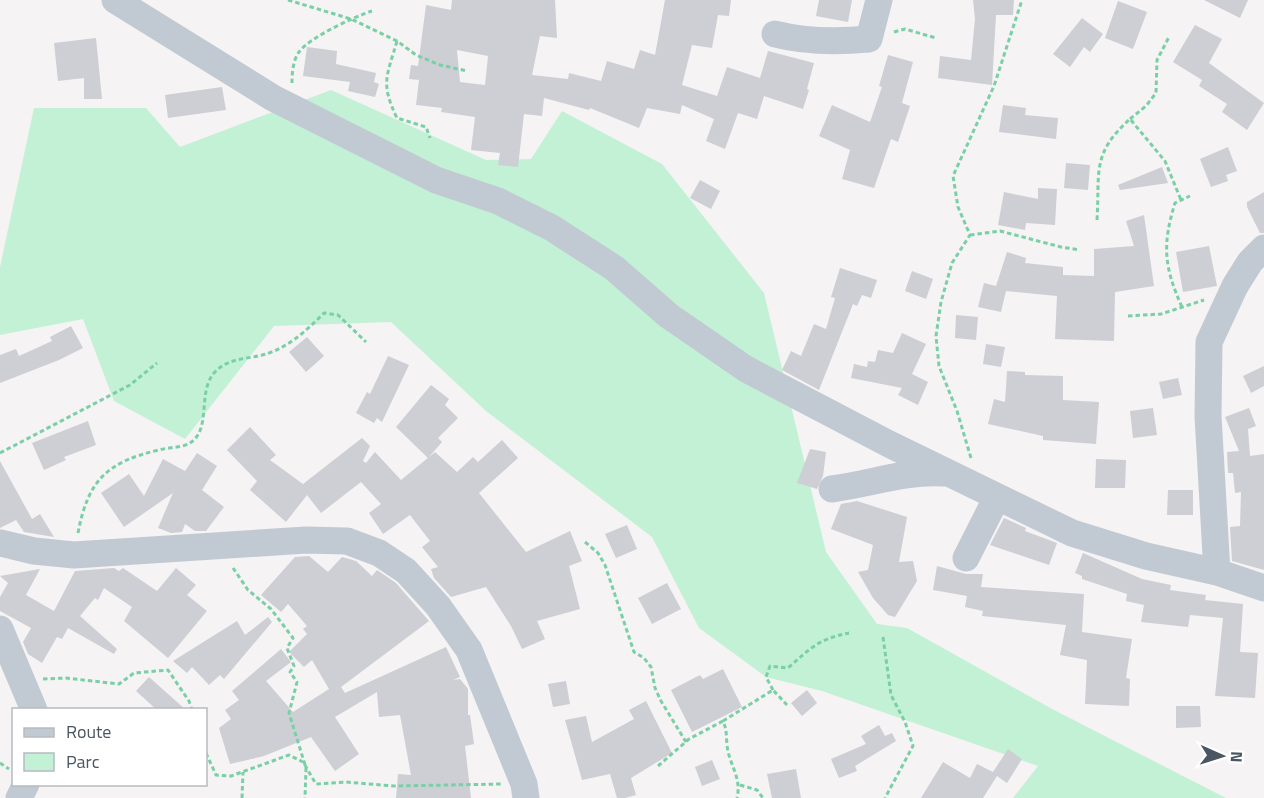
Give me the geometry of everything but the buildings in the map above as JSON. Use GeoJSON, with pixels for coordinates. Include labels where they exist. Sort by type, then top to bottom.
{"type":"FeatureCollection","features":[{"type":"Feature","properties":{"kind":"street"},"geometry":{"type":"LineString","coordinates":[[115,0],[240,79],[295,109],[436,180],[498,201],[552,228],[614,268],[669,316],[746,369],[889,444],[965,471],[997,497],[1072,534],[1146,556],[1218,572],[1264,588]]}},
{"type":"Feature","properties":{"kind":"street"},"geometry":{"type":"LineString","coordinates":[[775,34],[792,38],[840,42],[869,39],[879,0]]}},
{"type":"Feature","properties":{"kind":"street"},"geometry":{"type":"LineString","coordinates":[[1218,572],[1208,416],[1209,342],[1235,286],[1250,262],[1264,248]]}},
{"type":"Feature","properties":{"kind":"street"},"geometry":{"type":"LineString","coordinates":[[832,489],[921,472],[965,471]]}},
{"type":"Feature","properties":{"kind":"street"},"geometry":{"type":"LineString","coordinates":[[966,558],[997,497]]}},
{"type":"Feature","properties":{"kind":"street"},"geometry":{"type":"LineString","coordinates":[[0,543],[34,551],[74,555],[347,541],[379,553],[406,571],[438,606],[469,650],[525,791]]}},
{"type":"Feature","properties":{"kind":"street"},"geometry":{"type":"LineString","coordinates":[[0,629],[29,697]]}},
{"type":"Feature","properties":{"kind":"path"},"geometry":{"type":"LineString","coordinates":[[288,0],[351,19],[398,41],[416,55],[440,65],[467,70]]}},
{"type":"Feature","properties":{"kind":"path"},"geometry":{"type":"LineString","coordinates":[[970,236],[958,207],[953,176],[994,86],[1022,0]]}},
{"type":"Feature","properties":{"kind":"path"},"geometry":{"type":"LineString","coordinates":[[295,109],[292,70],[298,52],[312,40],[351,19],[372,11]]}},
{"type":"Feature","properties":{"kind":"path"},"geometry":{"type":"LineString","coordinates":[[869,39],[905,29],[936,38]]}},
{"type":"Feature","properties":{"kind":"path"},"geometry":{"type":"LineString","coordinates":[[1097,220],[1097,173],[1103,149],[1156,93],[1157,60],[1169,37]]}},
{"type":"Feature","properties":{"kind":"path"},"geometry":{"type":"LineString","coordinates":[[398,41],[384,83],[388,99],[397,118],[426,127],[429,138]]}},
{"type":"Feature","properties":{"kind":"path"},"geometry":{"type":"LineString","coordinates":[[1130,119],[1165,161],[1181,200]]}},
{"type":"Feature","properties":{"kind":"path"},"geometry":{"type":"LineString","coordinates":[[1182,308],[1171,283],[1164,256],[1175,203],[1190,196]]}},
{"type":"Feature","properties":{"kind":"path"},"geometry":{"type":"LineString","coordinates":[[965,471],[971,458],[957,411],[939,366],[936,336],[941,302],[952,263],[970,236],[1000,231],[1080,250]]}},
{"type":"Feature","properties":{"kind":"path"},"geometry":{"type":"LineString","coordinates":[[1128,316],[1161,314],[1213,298],[1235,286]]}},
{"type":"Feature","properties":{"kind":"path"},"geometry":{"type":"LineString","coordinates":[[74,555],[89,492],[106,471],[158,450],[188,444],[198,436],[205,407],[204,391],[214,373],[230,361],[267,354],[291,343],[324,314],[338,315],[366,342]]}},
{"type":"Feature","properties":{"kind":"path"},"geometry":{"type":"LineString","coordinates":[[0,453],[130,386],[157,363]]}},
{"type":"Feature","properties":{"kind":"path"},"geometry":{"type":"LineString","coordinates":[[585,542],[598,553],[605,565],[634,652],[644,658],[651,667],[661,700],[686,742]]}},
{"type":"Feature","properties":{"kind":"path"},"geometry":{"type":"LineString","coordinates":[[215,546],[248,590],[271,609],[293,638],[287,648],[294,666],[290,672],[297,682],[289,713],[306,768],[305,798]]}},
{"type":"Feature","properties":{"kind":"path"},"geometry":{"type":"LineString","coordinates":[[788,705],[773,690],[766,677],[770,666],[788,668],[806,649],[829,637],[849,633]]}},
{"type":"Feature","properties":{"kind":"path"},"geometry":{"type":"LineString","coordinates":[[883,637],[891,696],[905,722],[913,746],[885,798]]}},
{"type":"Feature","properties":{"kind":"path"},"geometry":{"type":"LineString","coordinates":[[29,697],[48,677],[119,684],[134,673],[168,670],[191,708]]}},
{"type":"Feature","properties":{"kind":"path"},"geometry":{"type":"LineString","coordinates":[[658,766],[686,742],[773,690]]}},
{"type":"Feature","properties":{"kind":"path"},"geometry":{"type":"LineString","coordinates":[[723,721],[728,733],[727,746],[740,785],[737,798]]}},
{"type":"Feature","properties":{"kind":"path"},"geometry":{"type":"LineString","coordinates":[[207,755],[216,775],[231,776],[289,755],[303,762],[316,784],[346,782],[525,791]]}},
{"type":"Feature","properties":{"kind":"path"},"geometry":{"type":"LineString","coordinates":[[242,798],[243,772]]}},
{"type":"Feature","properties":{"kind":"path"},"geometry":{"type":"LineString","coordinates":[[740,785],[757,790],[763,798]]}},
{"type":"Feature","properties":{"kind":"green space"},"geometry":{"type":"Polygon","coordinates":[[[331,90],[486,160],[531,159],[562,111],[662,164],[764,293],[826,552],[877,624],[907,628],[1054,710],[1226,798],[1013,798],[1038,766],[822,691],[766,677],[699,628],[652,537],[486,411],[391,322],[274,326],[185,439],[114,401],[83,319],[0,335],[0,267],[34,108],[146,108],[180,147],[331,90]]]}}]}
